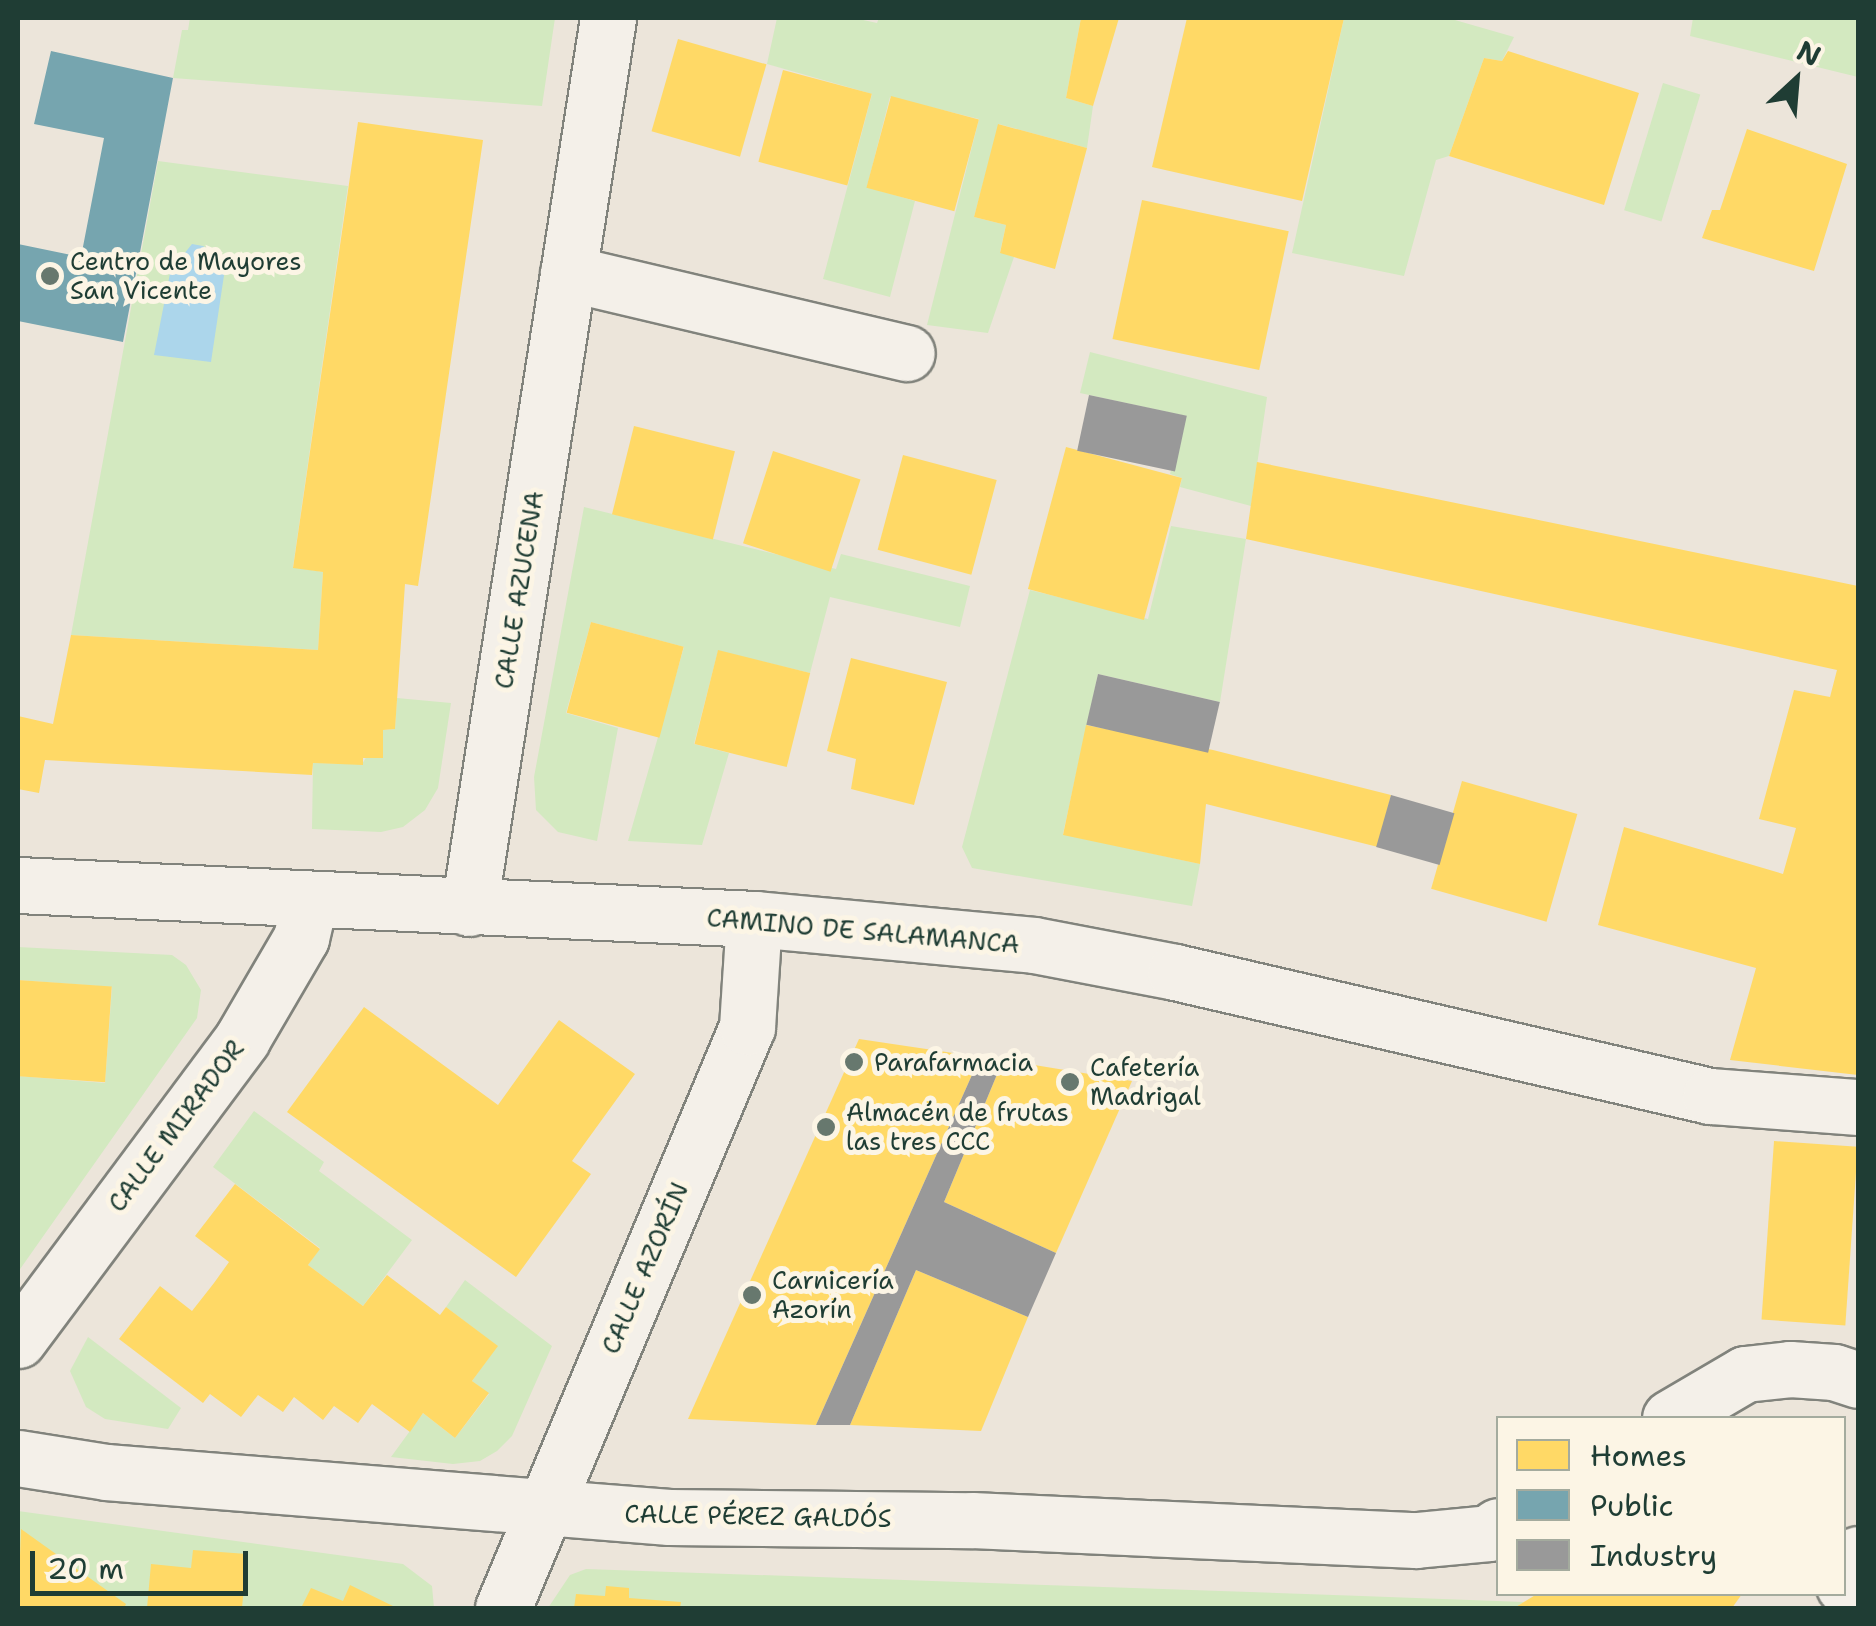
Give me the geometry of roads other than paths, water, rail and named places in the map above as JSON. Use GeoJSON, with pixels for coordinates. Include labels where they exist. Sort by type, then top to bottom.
{"type":"FeatureCollection","features":[{"type":"Feature","properties":{"kind":"street","name":"CALLE AZUCENA"},"geometry":{"type":"LineString","coordinates":[[469,908],[608,18]]}},
{"type":"Feature","properties":{"kind":"street"},"geometry":{"type":"LineString","coordinates":[[568,273],[907,353]]}},
{"type":"Feature","properties":{"kind":"street","name":"CAMINO DE SALAMANCA"},"geometry":{"type":"LineString","coordinates":[[18,885],[754,919],[1034,945],[1753,1102],[1858,1107]]}},
{"type":"Feature","properties":{"kind":"street","name":"CALLE MIRADOR"},"geometry":{"type":"LineString","coordinates":[[18,1340],[242,1038],[301,938],[310,900]]}},
{"type":"Feature","properties":{"kind":"street","name":"CALLE AZORÍN"},"geometry":{"type":"LineString","coordinates":[[503,1608],[747,1027],[754,919]]}},
{"type":"Feature","properties":{"kind":"street"},"geometry":{"type":"LineString","coordinates":[[1673,1416],[1745,1374],[1805,1370],[1834,1372],[1858,1380]]}},
{"type":"Feature","properties":{"kind":"street","name":"CALLE PÉREZ GALDÓS"},"geometry":{"type":"LineString","coordinates":[[18,1458],[106,1472],[669,1517],[972,1520],[1416,1540],[1489,1533],[1496,1528]]}},
{"type":"Feature","properties":{"kind":"street"},"geometry":{"type":"LineString","coordinates":[[1846,1581],[1858,1554]]}},
{"type":"Feature","properties":{"kind":"water"},"geometry":{"type":"Polygon","coordinates":[[[192,244],[203,246],[226,262],[211,362],[154,355],[174,253],[184,254],[192,244]]]}},
{"type":"Feature","properties":{"kind":"place","name":"Centro de Mayores San Vicente"},"geometry":{"type":"Point","coordinates":[50,276]}},
{"type":"Feature","properties":{"kind":"place","name":"Parafarmacia"},"geometry":{"type":"Point","coordinates":[854,1062]}},
{"type":"Feature","properties":{"kind":"place","name":"Cafetería Madrigal"},"geometry":{"type":"Point","coordinates":[1070,1082]}},
{"type":"Feature","properties":{"kind":"place","name":"Almacén de frutas las tres CCC"},"geometry":{"type":"Point","coordinates":[826,1127]}},
{"type":"Feature","properties":{"kind":"place","name":"Carnicería Azorín"},"geometry":{"type":"Point","coordinates":[752,1295]}}]}
